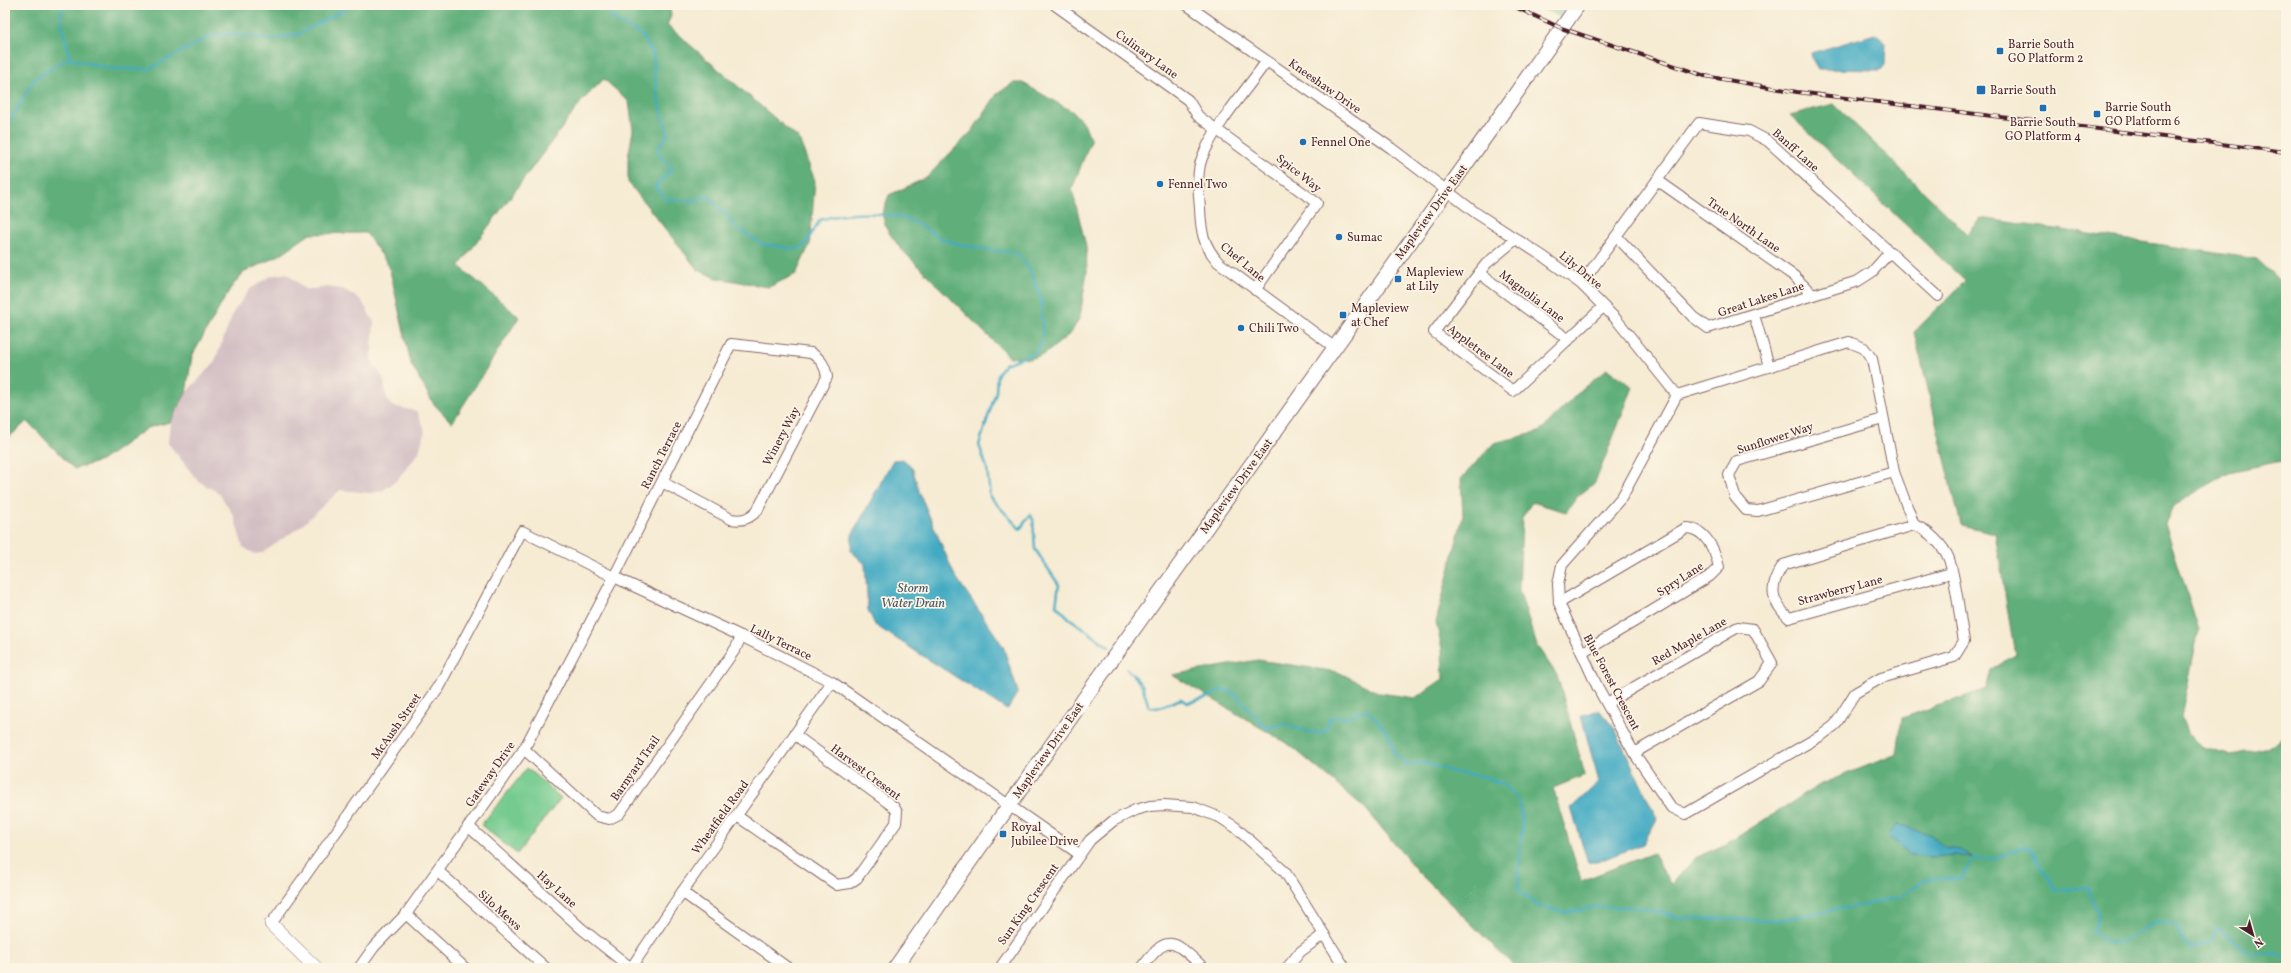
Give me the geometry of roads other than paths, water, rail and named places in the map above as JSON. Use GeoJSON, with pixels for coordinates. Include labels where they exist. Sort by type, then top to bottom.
{"type":"FeatureCollection","features":[{"type":"Feature","properties":{"kind":"main road","name":"Mapleview Drive East"},"geometry":{"type":"LineString","coordinates":[[895,968],[1578,5]]}},
{"type":"Feature","properties":{"kind":"street","name":"Culinary Lane"},"geometry":{"type":"LineString","coordinates":[[1055,5],[1188,100],[1198,116],[1218,129]]}},
{"type":"Feature","properties":{"kind":"street","name":"Kneeshaw Drive"},"geometry":{"type":"LineString","coordinates":[[1187,5],[1447,189]]}},
{"type":"Feature","properties":{"kind":"street","name":"Chef Lane"},"geometry":{"type":"LineString","coordinates":[[1266,62],[1218,129],[1202,159],[1198,180],[1201,225],[1207,248],[1218,262],[1334,347]]}},
{"type":"Feature","properties":{"kind":"street","name":"Banff Lane"},"geometry":{"type":"LineString","coordinates":[[1581,284],[1699,123],[1749,131],[1768,141],[1938,296]]}},
{"type":"Feature","properties":{"kind":"street","name":"Spice Way"},"geometry":{"type":"LineString","coordinates":[[1218,129],[1317,203],[1255,290]]}},
{"type":"Feature","properties":{"kind":"street","name":"True North Lane"},"geometry":{"type":"LineString","coordinates":[[1657,180],[1794,276],[1813,295]]}},
{"type":"Feature","properties":{"kind":"street","name":"Lily Drive"},"geometry":{"type":"LineString","coordinates":[[1447,189],[1476,213],[1581,284],[1603,307],[1677,395]]}},
{"type":"Feature","properties":{"kind":"street","name":"Great Lakes Lane"},"geometry":{"type":"LineString","coordinates":[[1616,236],[1703,326],[1713,328],[1865,278],[1890,252]]}},
{"type":"Feature","properties":{"kind":"street","name":"Appletree Lane"},"geometry":{"type":"LineString","coordinates":[[1516,239],[1486,264],[1434,332],[1513,391],[1603,307]]}},
{"type":"Feature","properties":{"kind":"street","name":"Magnolia Lane"},"geometry":{"type":"LineString","coordinates":[[1479,273],[1569,340]]}},
{"type":"Feature","properties":{"kind":"street"},"geometry":{"type":"LineString","coordinates":[[1754,315],[1769,366]]}},
{"type":"Feature","properties":{"kind":"street"},"geometry":{"type":"LineString","coordinates":[[1677,395],[1849,342],[1864,348],[1872,359],[1894,472],[1914,525],[1921,527],[1936,541],[1948,558],[1952,573]]}},
{"type":"Feature","properties":{"kind":"street","name":"Winery Way"},"geometry":{"type":"LineString","coordinates":[[662,482],[731,519],[740,521],[749,518],[757,511],[827,377],[826,369],[820,358],[811,353],[731,344]]}},
{"type":"Feature","properties":{"kind":"street","name":"Ranch Terrace"},"geometry":{"type":"LineString","coordinates":[[614,578],[731,344]]}},
{"type":"Feature","properties":{"kind":"street","name":"Blue Forest Crescent"},"geometry":{"type":"LineString","coordinates":[[1677,395],[1622,497],[1562,565],[1558,584],[1559,603],[1597,686],[1608,703],[1634,753],[1671,807],[1685,814],[1822,735],[1835,725],[1855,693],[1881,678],[1954,657],[1964,641],[1952,573]]}},
{"type":"Feature","properties":{"kind":"street","name":"Sunflower Way"},"geometry":{"type":"LineString","coordinates":[[1883,419],[1738,461],[1729,475],[1735,497],[1746,510],[1758,511],[1894,472]]}},
{"type":"Feature","properties":{"kind":"street","name":"Strawberry Lane"},"geometry":{"type":"LineString","coordinates":[[1914,525],[1783,565],[1776,574],[1772,590],[1779,609],[1788,618],[1952,573]]}},
{"type":"Feature","properties":{"kind":"street","name":"Spry Lane"},"geometry":{"type":"LineString","coordinates":[[1559,603],[1686,528],[1694,528],[1704,536],[1716,558],[1718,567],[1710,576],[1582,653]]}},
{"type":"Feature","properties":{"kind":"street","name":"Lally Terrace"},"geometry":{"type":"LineString","coordinates":[[522,531],[614,578],[741,636],[832,682],[1010,805]]}},
{"type":"Feature","properties":{"kind":"street","name":"McAush Street"},"geometry":{"type":"LineString","coordinates":[[271,924],[438,688],[522,531]]}},
{"type":"Feature","properties":{"kind":"street","name":"Gateway Drive"},"geometry":{"type":"LineString","coordinates":[[359,968],[374,947],[406,914],[524,749],[614,578]]}},
{"type":"Feature","properties":{"kind":"street","name":"Red Maple Lane"},"geometry":{"type":"LineString","coordinates":[[1608,703],[1738,627],[1754,629],[1772,664],[1759,681],[1634,753]]}},
{"type":"Feature","properties":{"kind":"street","name":"Barnyard Trail"},"geometry":{"type":"LineString","coordinates":[[524,749],[597,816],[609,819],[619,814],[736,648],[741,636]]}},
{"type":"Feature","properties":{"kind":"street","name":"Wheatfield Road"},"geometry":{"type":"LineString","coordinates":[[631,968],[682,892],[832,682]]}},
{"type":"Feature","properties":{"kind":"street","name":"Harvest Cresent"},"geometry":{"type":"LineString","coordinates":[[737,816],[837,885],[850,883],[857,878],[896,823],[896,812],[894,806],[795,735]]}},
{"type":"Feature","properties":{"kind":"street","name":"Sun King Crescent"},"geometry":{"type":"LineString","coordinates":[[1000,968],[1079,854],[1103,828],[1135,810],[1164,804],[1199,808],[1221,818],[1235,828],[1285,872],[1345,968]]}},
{"type":"Feature","properties":{"kind":"street"},"geometry":{"type":"LineString","coordinates":[[1010,805],[1079,854]]}},
{"type":"Feature","properties":{"kind":"street","name":"Hay Lane"},"geometry":{"type":"LineString","coordinates":[[468,826],[586,933],[631,968]]}},
{"type":"Feature","properties":{"kind":"street","name":"Silo Mews"},"geometry":{"type":"LineString","coordinates":[[438,871],[546,968]]}},
{"type":"Feature","properties":{"kind":"street"},"geometry":{"type":"LineString","coordinates":[[682,892],[788,968]]}},
{"type":"Feature","properties":{"kind":"street"},"geometry":{"type":"LineString","coordinates":[[406,914],[465,968]]}},
{"type":"Feature","properties":{"kind":"street"},"geometry":{"type":"LineString","coordinates":[[271,924],[316,968]]}},
{"type":"Feature","properties":{"kind":"street"},"geometry":{"type":"LineString","coordinates":[[1287,968],[1300,952],[1324,934]]}},
{"type":"Feature","properties":{"kind":"street"},"geometry":{"type":"LineString","coordinates":[[1142,968],[1157,948],[1164,944],[1179,946],[1204,968]]}},
{"type":"Feature","properties":{"kind":"water"},"geometry":{"type":"Polygon","coordinates":[[[1875,34],[1886,43],[1885,65],[1881,70],[1818,69],[1812,59],[1811,53],[1875,34]]]}},
{"type":"Feature","properties":{"kind":"water","name":"Storm Water Drain"},"geometry":{"type":"Polygon","coordinates":[[[903,459],[912,467],[920,494],[954,574],[1003,646],[1018,692],[1007,710],[875,625],[868,610],[865,564],[851,551],[852,535],[893,460],[903,459]]]}},
{"type":"Feature","properties":{"kind":"water"},"geometry":{"type":"Polygon","coordinates":[[[1599,710],[1615,729],[1657,819],[1643,844],[1597,862],[1588,862],[1571,808],[1599,782],[1581,716],[1599,710]]]}},
{"type":"Feature","properties":{"kind":"water"},"geometry":{"type":"Polygon","coordinates":[[[1898,824],[1931,835],[1945,848],[1960,850],[1974,859],[1955,855],[1932,857],[1910,855],[1888,835],[1898,824]]]}},
{"type":"Feature","properties":{"kind":"waterway"},"geometry":{"type":"LineString","coordinates":[[62,5],[61,21],[70,59]]}},
{"type":"Feature","properties":{"kind":"waterway"},"geometry":{"type":"LineString","coordinates":[[5,119],[11,120],[34,80],[59,63],[70,59],[114,69],[149,69],[211,36],[235,34],[270,40],[299,34],[353,5]]}},
{"type":"Feature","properties":{"kind":"waterway"},"geometry":{"type":"LineString","coordinates":[[603,5],[615,20],[643,36],[653,55],[657,94],[668,136],[658,147],[659,155],[673,169],[655,186],[666,199],[691,201],[709,196],[737,228],[762,244],[796,249],[804,246],[820,220],[842,215],[881,214],[906,219],[942,239],[961,245],[1017,253],[1029,268],[1041,298],[1043,338],[1037,352],[1005,364],[997,375],[996,392],[979,445],[987,468],[990,497],[1020,529],[1030,515],[1033,519],[1035,549],[1059,585],[1056,605],[1069,618],[1109,647]]}},
{"type":"Feature","properties":{"kind":"waterway"},"geometry":{"type":"LineString","coordinates":[[1127,669],[1142,685],[1149,707],[1157,708],[1181,699],[1187,703],[1211,696],[1222,689],[1236,695],[1266,728],[1285,724],[1312,733],[1324,732],[1328,726],[1329,719],[1334,717],[1343,718],[1360,711],[1369,711],[1389,736],[1393,748],[1393,754],[1403,760],[1406,765],[1423,763],[1458,773],[1486,777],[1504,785],[1519,800],[1522,823],[1518,889],[1537,905],[1565,913],[1595,907],[1635,907],[1684,918],[1778,920],[1899,898],[1926,879],[1960,879],[1974,859],[1995,859],[2025,846],[2032,851],[2056,891],[2088,887],[2099,916],[2093,931],[2109,943],[2117,943],[2146,927],[2157,922],[2163,922],[2177,925],[2182,940],[2192,948],[2211,942],[2218,926],[2248,954],[2281,954],[2286,958]]}},
{"type":"Feature","properties":{"kind":"railway"},"geometry":{"type":"LineString","coordinates":[[1511,5],[1561,28],[1705,76],[1797,92],[2286,152]]}},
{"type":"Feature","properties":{"kind":"place","name":"Barrie South GO Platform 2"},"geometry":{"type":"Point","coordinates":[2000,51]}},
{"type":"Feature","properties":{"kind":"place","name":"Barrie South"},"geometry":{"type":"Point","coordinates":[1981,90]}},
{"type":"Feature","properties":{"kind":"place","name":"Barrie South GO Platform 4"},"geometry":{"type":"Point","coordinates":[2043,108]}},
{"type":"Feature","properties":{"kind":"place","name":"Barrie South GO Platform 6"},"geometry":{"type":"Point","coordinates":[2097,114]}},
{"type":"Feature","properties":{"kind":"place","name":"Fennel One"},"geometry":{"type":"Point","coordinates":[1303,142]}},
{"type":"Feature","properties":{"kind":"place","name":"Fennel Two"},"geometry":{"type":"Point","coordinates":[1160,184]}},
{"type":"Feature","properties":{"kind":"place","name":"Sumac"},"geometry":{"type":"Point","coordinates":[1339,237]}},
{"type":"Feature","properties":{"kind":"place","name":"Mapleview at Lily"},"geometry":{"type":"Point","coordinates":[1398,279]}},
{"type":"Feature","properties":{"kind":"place","name":"Mapleview at Chef"},"geometry":{"type":"Point","coordinates":[1343,315]}},
{"type":"Feature","properties":{"kind":"place","name":"Chili Two"},"geometry":{"type":"Point","coordinates":[1241,328]}},
{"type":"Feature","properties":{"kind":"place","name":"Royal Jubilee Drive"},"geometry":{"type":"Point","coordinates":[1003,834]}}]}
